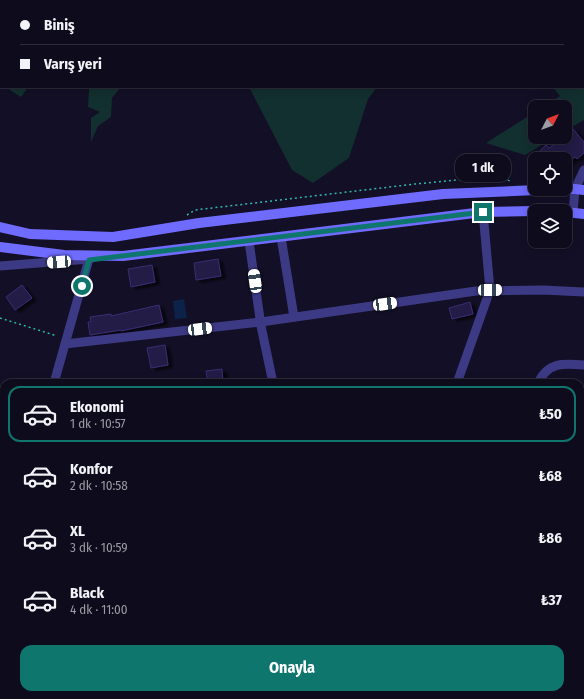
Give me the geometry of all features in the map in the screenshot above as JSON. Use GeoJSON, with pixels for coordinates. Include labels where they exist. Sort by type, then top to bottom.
{"type":"FeatureCollection","features":[{"type":"Feature","properties":{"kind":"main road"},"geometry":{"type":"LineString","coordinates":[[0,227],[30,234],[114,237],[199,223],[443,194],[528,190]]}},
{"type":"Feature","properties":{"kind":"main road"},"geometry":{"type":"LineString","coordinates":[[0,247],[64,255],[123,256],[483,212],[528,211]]}},
{"type":"Feature","properties":{"kind":"main road"},"geometry":{"type":"LineString","coordinates":[[572,212],[584,214]]}},
{"type":"Feature","properties":{"kind":"street"},"geometry":{"type":"LineString","coordinates":[[571,204],[575,189],[584,170]]}},
{"type":"Feature","properties":{"kind":"street"},"geometry":{"type":"LineString","coordinates":[[458,379],[490,290],[483,212]]}},
{"type":"Feature","properties":{"kind":"street"},"geometry":{"type":"LineString","coordinates":[[281,237],[294,317]]}},
{"type":"Feature","properties":{"kind":"street"},"geometry":{"type":"LineString","coordinates":[[249,241],[261,322],[273,379]]}},
{"type":"Feature","properties":{"kind":"street"},"geometry":{"type":"LineString","coordinates":[[0,266],[89,260],[123,256]]}},
{"type":"Feature","properties":{"kind":"street"},"geometry":{"type":"LineString","coordinates":[[55,379],[89,260]]}},
{"type":"Feature","properties":{"kind":"street"},"geometry":{"type":"LineString","coordinates":[[66,341],[261,322],[476,290],[543,290],[584,292]]}},
{"type":"Feature","properties":{"kind":"street"},"geometry":{"type":"LineString","coordinates":[[540,379],[548,368],[557,365],[584,365]]}},
{"type":"Feature","properties":{"kind":"path"},"geometry":{"type":"LineString","coordinates":[[182,219],[194,210],[415,184],[498,176],[513,183]]}},
{"type":"Feature","properties":{"kind":"path"},"geometry":{"type":"LineString","coordinates":[[0,318],[66,341]]}},
{"type":"Feature","properties":{"kind":"green space"},"geometry":{"type":"Polygon","coordinates":[[[7,88],[27,88],[21,97],[7,88]]]}},
{"type":"Feature","properties":{"kind":"green space"},"geometry":{"type":"Polygon","coordinates":[[[88,88],[120,88],[112,98],[111,117],[98,126],[91,142],[91,118],[100,112],[88,107],[88,88]]]}},
{"type":"Feature","properties":{"kind":"green space"},"geometry":{"type":"Polygon","coordinates":[[[250,88],[376,88],[368,99],[349,158],[313,183],[292,170],[250,88]]]}},
{"type":"Feature","properties":{"kind":"green space"},"geometry":{"type":"Polygon","coordinates":[[[554,88],[584,88],[584,120],[572,127],[572,100],[554,100],[560,96],[554,88]]]}},
{"type":"Feature","properties":{"kind":"green space"},"geometry":{"type":"Polygon","coordinates":[[[528,116],[528,144],[543,144],[525,155],[486,143],[528,116]]]}},
{"type":"Feature","properties":{"kind":"water"},"geometry":{"type":"Polygon","coordinates":[[[184,299],[187,318],[175,319],[173,301],[184,299]]]}},
{"type":"Feature","properties":{"kind":"building"},"geometry":{"type":"Polygon","coordinates":[[[573,129],[584,142],[584,153],[577,159],[575,157],[572,159],[572,152],[539,152],[546,145],[549,148],[555,144],[572,144],[573,129]]]}},
{"type":"Feature","properties":{"kind":"building"},"geometry":{"type":"Polygon","coordinates":[[[218,259],[221,276],[196,280],[194,263],[218,259]]]}},
{"type":"Feature","properties":{"kind":"building"},"geometry":{"type":"Polygon","coordinates":[[[152,265],[155,282],[131,287],[128,269],[152,265]]]}},
{"type":"Feature","properties":{"kind":"building"},"geometry":{"type":"Polygon","coordinates":[[[22,285],[32,298],[15,310],[6,297],[22,285]]]}},
{"type":"Feature","properties":{"kind":"building"},"geometry":{"type":"Polygon","coordinates":[[[470,302],[473,314],[452,319],[449,308],[470,302]]]}},
{"type":"Feature","properties":{"kind":"building"},"geometry":{"type":"Polygon","coordinates":[[[159,305],[163,322],[121,331],[90,335],[88,322],[91,322],[90,317],[111,314],[111,316],[159,305]]]}},
{"type":"Feature","properties":{"kind":"building"},"geometry":{"type":"Polygon","coordinates":[[[165,345],[168,365],[151,368],[147,348],[165,345]]]}},
{"type":"Feature","properties":{"kind":"building"},"geometry":{"type":"Polygon","coordinates":[[[222,369],[223,379],[207,379],[206,371],[222,369]]]}},
{"type":"Feature","properties":{"kind":"route"},"geometry":{"type":"LineString","coordinates":[[82,286],[89,260],[483,212]]}}]}
